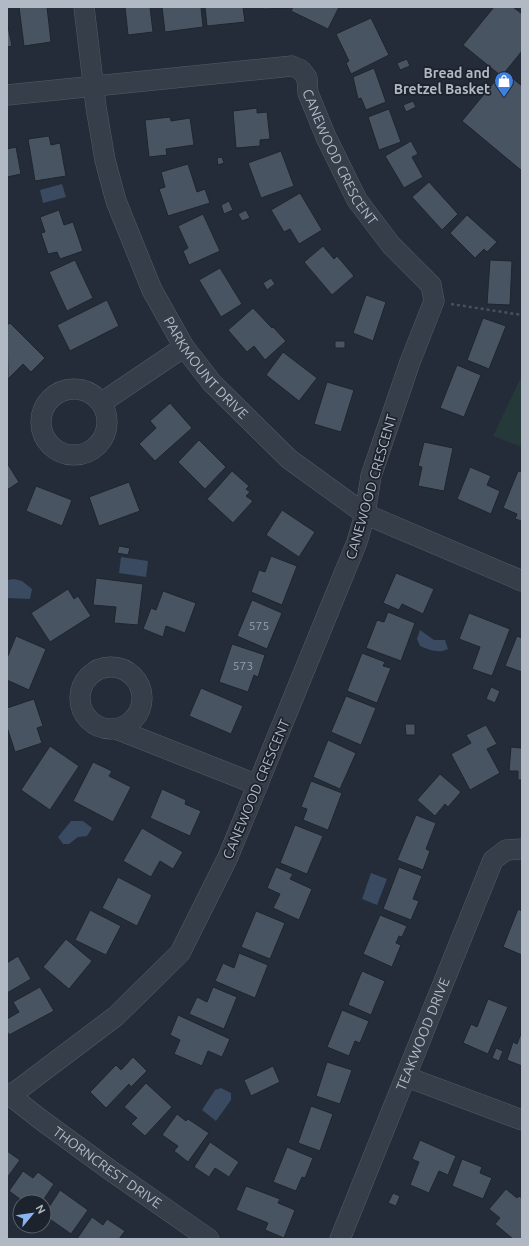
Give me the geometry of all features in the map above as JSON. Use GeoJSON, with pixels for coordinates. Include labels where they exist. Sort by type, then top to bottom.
{"type":"FeatureCollection","features":[{"type":"Feature","properties":{"kind":"street","name":"PARKMOUNT DRIVE"},"geometry":{"type":"LineString","coordinates":[[84,7],[93,86],[105,160],[116,201],[152,290],[184,347],[212,383],[290,459],[365,514],[522,581]]}},
{"type":"Feature","properties":{"kind":"street","name":"CANEWOOD CRESCENT"},"geometry":{"type":"LineString","coordinates":[[7,95],[177,79],[254,68],[292,66],[301,70],[307,78],[308,93],[326,137],[357,200],[391,245],[431,285],[434,301],[410,362],[371,476],[365,514],[357,542],[228,857],[180,952],[116,1016],[9,1095]]}},
{"type":"Feature","properties":{"kind":"street"},"geometry":{"type":"LineString","coordinates":[[101,403],[184,347]]}},
{"type":"Feature","properties":{"kind":"street"},"geometry":{"type":"LineString","coordinates":[[116,729],[258,785]]}},
{"type":"Feature","properties":{"kind":"street","name":"TEAKWOOD DRIVE"},"geometry":{"type":"LineString","coordinates":[[340,1239],[493,860],[506,850],[522,849]]}},
{"type":"Feature","properties":{"kind":"street"},"geometry":{"type":"LineString","coordinates":[[406,1077],[522,1120]]}},
{"type":"Feature","properties":{"kind":"street","name":"THORNCREST DRIVE"},"geometry":{"type":"LineString","coordinates":[[9,1095],[110,1170],[209,1239]]}},
{"type":"Feature","properties":{"kind":"path"},"geometry":{"type":"LineString","coordinates":[[434,301],[522,315]]}},
{"type":"Feature","properties":{"kind":"shaded area"},"geometry":{"type":"Polygon","coordinates":[[[522,375],[522,447],[493,436],[522,375]]]}},
{"type":"Feature","properties":{"kind":"water"},"geometry":{"type":"Polygon","coordinates":[[[62,184],[66,197],[43,203],[40,190],[62,184]]]}},
{"type":"Feature","properties":{"kind":"water"},"geometry":{"type":"Polygon","coordinates":[[[121,557],[148,561],[146,577],[119,573],[121,557]]]}},
{"type":"Feature","properties":{"kind":"water"},"geometry":{"type":"Polygon","coordinates":[[[14,579],[22,581],[32,589],[30,599],[7,598],[7,580],[14,579]]]}},
{"type":"Feature","properties":{"kind":"water"},"geometry":{"type":"Polygon","coordinates":[[[420,630],[434,640],[445,640],[448,649],[437,651],[420,646],[417,639],[420,630]]]}},
{"type":"Feature","properties":{"kind":"water"},"geometry":{"type":"Polygon","coordinates":[[[71,821],[83,821],[92,828],[87,836],[78,837],[69,844],[63,844],[58,837],[71,821]]]}},
{"type":"Feature","properties":{"kind":"water"},"geometry":{"type":"Polygon","coordinates":[[[371,873],[387,879],[377,905],[362,899],[371,873]]]}},
{"type":"Feature","properties":{"kind":"water"},"geometry":{"type":"Polygon","coordinates":[[[221,1088],[231,1093],[231,1100],[216,1121],[202,1110],[215,1090],[221,1088]]]}},
{"type":"Feature","properties":{"kind":"building"},"geometry":{"type":"Polygon","coordinates":[[[19,7],[47,7],[51,42],[24,46],[19,7]]]}},
{"type":"Feature","properties":{"kind":"building"},"geometry":{"type":"Polygon","coordinates":[[[125,7],[150,7],[153,32],[128,35],[125,7]]]}},
{"type":"Feature","properties":{"kind":"building"},"geometry":{"type":"Polygon","coordinates":[[[162,7],[201,7],[203,27],[165,32],[162,7]]]}},
{"type":"Feature","properties":{"kind":"building"},"geometry":{"type":"Polygon","coordinates":[[[205,7],[243,7],[245,22],[207,26],[205,7]]]}},
{"type":"Feature","properties":{"kind":"building"},"geometry":{"type":"Polygon","coordinates":[[[264,7],[287,7],[287,8],[264,9],[264,7]]]}},
{"type":"Feature","properties":{"kind":"building"},"geometry":{"type":"Polygon","coordinates":[[[293,7],[339,7],[328,29],[291,11],[293,7]]]}},
{"type":"Feature","properties":{"kind":"building"},"geometry":{"type":"Polygon","coordinates":[[[494,7],[513,7],[522,14],[522,51],[505,72],[522,86],[522,171],[462,121],[500,75],[463,45],[494,7]]]}},
{"type":"Feature","properties":{"kind":"building"},"geometry":{"type":"Polygon","coordinates":[[[371,18],[389,55],[351,74],[346,63],[349,61],[336,34],[371,18]]]}},
{"type":"Feature","properties":{"kind":"building"},"geometry":{"type":"Polygon","coordinates":[[[7,22],[12,46],[7,47],[7,22]]]}},
{"type":"Feature","properties":{"kind":"building"},"geometry":{"type":"Polygon","coordinates":[[[407,59],[410,66],[400,70],[397,63],[407,59]]]}},
{"type":"Feature","properties":{"kind":"building"},"geometry":{"type":"Polygon","coordinates":[[[374,68],[386,102],[366,110],[361,98],[358,99],[353,77],[374,68]]]}},
{"type":"Feature","properties":{"kind":"building"},"geometry":{"type":"Polygon","coordinates":[[[413,101],[416,107],[406,112],[403,105],[413,101]]]}},
{"type":"Feature","properties":{"kind":"building"},"geometry":{"type":"Polygon","coordinates":[[[257,108],[257,113],[267,112],[270,139],[260,140],[260,146],[236,148],[233,111],[257,108]]]}},
{"type":"Feature","properties":{"kind":"building"},"geometry":{"type":"Polygon","coordinates":[[[389,109],[401,142],[379,150],[368,117],[389,109]]]}},
{"type":"Feature","properties":{"kind":"building"},"geometry":{"type":"Polygon","coordinates":[[[170,117],[171,121],[190,118],[194,145],[166,149],[167,155],[149,157],[145,120],[170,117]]]}},
{"type":"Feature","properties":{"kind":"building"},"geometry":{"type":"Polygon","coordinates":[[[49,136],[51,145],[60,143],[66,176],[35,181],[28,139],[49,136]]]}},
{"type":"Feature","properties":{"kind":"building"},"geometry":{"type":"Polygon","coordinates":[[[411,141],[418,154],[412,157],[423,177],[404,188],[385,156],[411,141]]]}},
{"type":"Feature","properties":{"kind":"building"},"geometry":{"type":"Polygon","coordinates":[[[16,147],[21,174],[7,177],[7,149],[16,147]]]}},
{"type":"Feature","properties":{"kind":"building"},"geometry":{"type":"Polygon","coordinates":[[[281,151],[294,186],[261,198],[248,163],[281,151]]]}},
{"type":"Feature","properties":{"kind":"building"},"geometry":{"type":"Polygon","coordinates":[[[222,157],[224,163],[218,165],[217,158],[222,157]]]}},
{"type":"Feature","properties":{"kind":"building"},"geometry":{"type":"Polygon","coordinates":[[[188,164],[197,192],[205,189],[210,203],[168,216],[159,189],[165,187],[161,172],[188,164]]]}},
{"type":"Feature","properties":{"kind":"building"},"geometry":{"type":"Polygon","coordinates":[[[429,182],[458,214],[442,230],[412,197],[429,182]]]}},
{"type":"Feature","properties":{"kind":"building"},"geometry":{"type":"Polygon","coordinates":[[[300,193],[322,230],[299,244],[290,229],[284,232],[271,210],[300,193]]]}},
{"type":"Feature","properties":{"kind":"building"},"geometry":{"type":"Polygon","coordinates":[[[229,201],[233,210],[224,214],[221,205],[229,201]]]}},
{"type":"Feature","properties":{"kind":"building"},"geometry":{"type":"Polygon","coordinates":[[[59,210],[64,225],[73,222],[83,251],[60,259],[57,252],[48,254],[41,233],[45,232],[40,217],[59,210]]]}},
{"type":"Feature","properties":{"kind":"building"},"geometry":{"type":"Polygon","coordinates":[[[246,210],[250,218],[242,221],[238,214],[246,210]]]}},
{"type":"Feature","properties":{"kind":"building"},"geometry":{"type":"Polygon","coordinates":[[[203,214],[220,251],[189,265],[183,251],[188,248],[178,226],[203,214]]]}},
{"type":"Feature","properties":{"kind":"building"},"geometry":{"type":"Polygon","coordinates":[[[467,215],[497,242],[487,252],[484,249],[475,258],[450,233],[467,215]]]}},
{"type":"Feature","properties":{"kind":"building"},"geometry":{"type":"Polygon","coordinates":[[[323,246],[334,259],[337,256],[354,276],[332,295],[304,262],[323,246]]]}},
{"type":"Feature","properties":{"kind":"building"},"geometry":{"type":"Polygon","coordinates":[[[75,260],[93,298],[67,311],[49,272],[75,260]]]}},
{"type":"Feature","properties":{"kind":"building"},"geometry":{"type":"Polygon","coordinates":[[[490,260],[512,261],[510,305],[487,304],[490,260]]]}},
{"type":"Feature","properties":{"kind":"building"},"geometry":{"type":"Polygon","coordinates":[[[220,268],[242,304],[221,317],[199,280],[220,268]]]}},
{"type":"Feature","properties":{"kind":"building"},"geometry":{"type":"Polygon","coordinates":[[[271,278],[275,284],[267,290],[263,283],[271,278]]]}},
{"type":"Feature","properties":{"kind":"building"},"geometry":{"type":"Polygon","coordinates":[[[366,295],[386,302],[373,341],[353,333],[366,295]]]}},
{"type":"Feature","properties":{"kind":"building"},"geometry":{"type":"Polygon","coordinates":[[[107,300],[119,326],[70,351],[57,325],[107,300]]]}},
{"type":"Feature","properties":{"kind":"building"},"geometry":{"type":"Polygon","coordinates":[[[253,308],[286,341],[265,360],[254,346],[247,352],[228,330],[253,308]]]}},
{"type":"Feature","properties":{"kind":"building"},"geometry":{"type":"Polygon","coordinates":[[[483,318],[506,326],[489,369],[467,360],[483,318]]]}},
{"type":"Feature","properties":{"kind":"building"},"geometry":{"type":"Polygon","coordinates":[[[10,323],[45,358],[31,372],[23,364],[8,379],[7,325],[10,323]]]}},
{"type":"Feature","properties":{"kind":"building"},"geometry":{"type":"Polygon","coordinates":[[[335,341],[345,341],[345,348],[335,348],[335,341]]]}},
{"type":"Feature","properties":{"kind":"building"},"geometry":{"type":"Polygon","coordinates":[[[283,352],[317,378],[299,401],[266,375],[283,352]]]}},
{"type":"Feature","properties":{"kind":"building"},"geometry":{"type":"Polygon","coordinates":[[[457,365],[481,375],[464,417],[440,408],[457,365]]]}},
{"type":"Feature","properties":{"kind":"building"},"geometry":{"type":"Polygon","coordinates":[[[327,382],[354,390],[341,432],[314,424],[327,382]]]}},
{"type":"Feature","properties":{"kind":"building"},"geometry":{"type":"Polygon","coordinates":[[[170,403],[192,428],[155,461],[139,444],[156,428],[150,421],[170,403]]]}},
{"type":"Feature","properties":{"kind":"building"},"geometry":{"type":"Polygon","coordinates":[[[199,440],[226,467],[205,489],[178,462],[199,440]]]}},
{"type":"Feature","properties":{"kind":"building"},"geometry":{"type":"Polygon","coordinates":[[[424,442],[453,448],[444,491],[418,486],[422,467],[418,466],[424,442]]]}},
{"type":"Feature","properties":{"kind":"building"},"geometry":{"type":"Polygon","coordinates":[[[7,463],[19,482],[7,490],[7,463]]]}},
{"type":"Feature","properties":{"kind":"building"},"geometry":{"type":"Polygon","coordinates":[[[470,467],[491,476],[487,485],[500,491],[491,514],[457,499],[470,467]]]}},
{"type":"Feature","properties":{"kind":"building"},"geometry":{"type":"Polygon","coordinates":[[[232,471],[249,486],[246,489],[250,492],[246,496],[253,501],[233,523],[207,499],[232,471]]]}},
{"type":"Feature","properties":{"kind":"building"},"geometry":{"type":"Polygon","coordinates":[[[518,471],[522,472],[522,521],[515,519],[517,514],[503,508],[518,471]]]}},
{"type":"Feature","properties":{"kind":"building"},"geometry":{"type":"Polygon","coordinates":[[[129,482],[140,511],[99,526],[89,497],[129,482]]]}},
{"type":"Feature","properties":{"kind":"building"},"geometry":{"type":"Polygon","coordinates":[[[36,486],[72,500],[62,526],[26,511],[36,486]]]}},
{"type":"Feature","properties":{"kind":"building"},"geometry":{"type":"Polygon","coordinates":[[[282,510],[315,532],[299,557],[266,535],[282,510]]]}},
{"type":"Feature","properties":{"kind":"building"},"geometry":{"type":"Polygon","coordinates":[[[119,546],[130,548],[128,555],[117,553],[119,546]]]}},
{"type":"Feature","properties":{"kind":"building"},"geometry":{"type":"Polygon","coordinates":[[[271,556],[297,566],[282,605],[251,592],[259,570],[265,572],[271,556]]]}},
{"type":"Feature","properties":{"kind":"building"},"geometry":{"type":"Polygon","coordinates":[[[396,573],[434,589],[423,614],[402,604],[399,610],[383,603],[396,573]]]}},
{"type":"Feature","properties":{"kind":"building"},"geometry":{"type":"Polygon","coordinates":[[[96,578],[143,584],[138,625],[114,623],[116,607],[93,605],[96,578]]]}},
{"type":"Feature","properties":{"kind":"building"},"geometry":{"type":"Polygon","coordinates":[[[68,589],[74,599],[78,596],[91,616],[50,642],[31,613],[68,589]]]}},
{"type":"Feature","properties":{"kind":"building"},"geometry":{"type":"Polygon","coordinates":[[[163,591],[196,603],[185,633],[166,626],[163,637],[143,629],[151,608],[156,610],[163,591]]]}},
{"type":"Feature","properties":{"kind":"building"},"geometry":{"type":"Polygon","coordinates":[[[252,600],[282,613],[267,649],[237,636],[252,600]]]}},
{"type":"Feature","properties":{"kind":"building"},"geometry":{"type":"Polygon","coordinates":[[[388,612],[415,623],[401,661],[366,648],[377,620],[384,622],[388,612]]]}},
{"type":"Feature","properties":{"kind":"building"},"geometry":{"type":"Polygon","coordinates":[[[469,613],[510,629],[492,676],[472,669],[480,647],[459,639],[469,613]]]}},
{"type":"Feature","properties":{"kind":"building"},"geometry":{"type":"Polygon","coordinates":[[[16,636],[46,649],[29,690],[7,680],[7,658],[16,636]]]}},
{"type":"Feature","properties":{"kind":"building"},"geometry":{"type":"Polygon","coordinates":[[[517,636],[522,638],[522,672],[505,666],[517,636]]]}},
{"type":"Feature","properties":{"kind":"building"},"geometry":{"type":"Polygon","coordinates":[[[232,644],[265,655],[258,677],[254,675],[248,692],[219,682],[232,644]]]}},
{"type":"Feature","properties":{"kind":"building"},"geometry":{"type":"Polygon","coordinates":[[[362,653],[385,662],[383,666],[391,668],[377,703],[347,691],[362,653]]]}},
{"type":"Feature","properties":{"kind":"building"},"geometry":{"type":"Polygon","coordinates":[[[491,687],[500,691],[495,703],[486,699],[491,687]]]}},
{"type":"Feature","properties":{"kind":"building"},"geometry":{"type":"Polygon","coordinates":[[[201,688],[243,706],[231,734],[189,716],[201,688]]]}},
{"type":"Feature","properties":{"kind":"building"},"geometry":{"type":"Polygon","coordinates":[[[346,696],[376,708],[361,745],[331,732],[346,696]]]}},
{"type":"Feature","properties":{"kind":"building"},"geometry":{"type":"Polygon","coordinates":[[[34,699],[43,726],[37,728],[42,743],[15,752],[7,727],[7,708],[34,699]]]}},
{"type":"Feature","properties":{"kind":"building"},"geometry":{"type":"Polygon","coordinates":[[[405,724],[415,724],[415,735],[406,735],[405,724]]]}},
{"type":"Feature","properties":{"kind":"building"},"geometry":{"type":"Polygon","coordinates":[[[486,725],[497,744],[487,749],[500,773],[470,790],[451,754],[471,743],[466,735],[486,725]]]}},
{"type":"Feature","properties":{"kind":"building"},"geometry":{"type":"Polygon","coordinates":[[[328,740],[356,753],[340,789],[313,777],[328,740]]]}},
{"type":"Feature","properties":{"kind":"building"},"geometry":{"type":"Polygon","coordinates":[[[522,742],[522,780],[518,780],[518,771],[509,771],[511,747],[521,748],[522,742]]]}},
{"type":"Feature","properties":{"kind":"building"},"geometry":{"type":"Polygon","coordinates":[[[50,746],[79,766],[50,810],[21,790],[50,746]]]}},
{"type":"Feature","properties":{"kind":"building"},"geometry":{"type":"Polygon","coordinates":[[[93,762],[112,771],[109,776],[131,787],[113,822],[73,801],[93,762]]]}},
{"type":"Feature","properties":{"kind":"building"},"geometry":{"type":"Polygon","coordinates":[[[440,774],[461,792],[448,807],[445,804],[435,816],[417,800],[440,774]]]}},
{"type":"Feature","properties":{"kind":"building"},"geometry":{"type":"Polygon","coordinates":[[[311,781],[342,793],[328,830],[303,820],[307,809],[301,807],[311,781]]]}},
{"type":"Feature","properties":{"kind":"building"},"geometry":{"type":"Polygon","coordinates":[[[162,789],[186,800],[185,804],[201,811],[190,836],[150,818],[162,789]]]}},
{"type":"Feature","properties":{"kind":"building"},"geometry":{"type":"Polygon","coordinates":[[[416,815],[436,823],[426,849],[430,851],[423,870],[397,860],[416,815]]]}},
{"type":"Feature","properties":{"kind":"building"},"geometry":{"type":"Polygon","coordinates":[[[295,825],[323,836],[307,874],[280,863],[295,825]]]}},
{"type":"Feature","properties":{"kind":"building"},"geometry":{"type":"Polygon","coordinates":[[[142,828],[183,852],[173,869],[160,861],[151,877],[123,861],[142,828]]]}},
{"type":"Feature","properties":{"kind":"building"},"geometry":{"type":"Polygon","coordinates":[[[276,867],[293,874],[290,879],[312,889],[299,920],[273,908],[280,894],[267,888],[276,867]]]}},
{"type":"Feature","properties":{"kind":"building"},"geometry":{"type":"Polygon","coordinates":[[[399,867],[422,876],[413,899],[419,901],[411,920],[383,909],[399,867]]]}},
{"type":"Feature","properties":{"kind":"building"},"geometry":{"type":"Polygon","coordinates":[[[118,877],[152,895],[137,926],[102,908],[118,877]]]}},
{"type":"Feature","properties":{"kind":"building"},"geometry":{"type":"Polygon","coordinates":[[[518,909],[522,911],[522,955],[503,947],[518,909]]]}},
{"type":"Feature","properties":{"kind":"building"},"geometry":{"type":"Polygon","coordinates":[[[90,910],[121,926],[106,955],[75,940],[90,910]]]}},
{"type":"Feature","properties":{"kind":"building"},"geometry":{"type":"Polygon","coordinates":[[[256,911],[285,923],[270,959],[241,947],[256,911]]]}},
{"type":"Feature","properties":{"kind":"building"},"geometry":{"type":"Polygon","coordinates":[[[380,915],[407,926],[402,937],[399,936],[396,943],[401,945],[392,967],[363,954],[380,915]]]}},
{"type":"Feature","properties":{"kind":"building"},"geometry":{"type":"Polygon","coordinates":[[[66,939],[92,961],[69,989],[43,967],[66,939]]]}},
{"type":"Feature","properties":{"kind":"building"},"geometry":{"type":"Polygon","coordinates":[[[239,953],[268,965],[255,998],[215,981],[223,963],[234,968],[239,953]]]}},
{"type":"Feature","properties":{"kind":"building"},"geometry":{"type":"Polygon","coordinates":[[[18,956],[31,979],[7,993],[7,963],[18,956]]]}},
{"type":"Feature","properties":{"kind":"building"},"geometry":{"type":"Polygon","coordinates":[[[362,971],[385,981],[371,1015],[348,1005],[362,971]]]}},
{"type":"Feature","properties":{"kind":"building"},"geometry":{"type":"Polygon","coordinates":[[[40,987],[54,1011],[9,1035],[7,1031],[7,1019],[19,1012],[13,1002],[40,987]]]}},
{"type":"Feature","properties":{"kind":"building"},"geometry":{"type":"Polygon","coordinates":[[[213,987],[237,997],[224,1029],[189,1014],[197,997],[207,1002],[213,987]]]}},
{"type":"Feature","properties":{"kind":"building"},"geometry":{"type":"Polygon","coordinates":[[[488,999],[508,1007],[488,1054],[463,1043],[471,1024],[477,1027],[488,999]]]}},
{"type":"Feature","properties":{"kind":"building"},"geometry":{"type":"Polygon","coordinates":[[[342,1010],[369,1021],[360,1043],[355,1041],[349,1056],[327,1047],[342,1010]]]}},
{"type":"Feature","properties":{"kind":"building"},"geometry":{"type":"Polygon","coordinates":[[[178,1015],[230,1039],[222,1057],[208,1051],[202,1066],[174,1054],[180,1040],[170,1035],[178,1015]]]}},
{"type":"Feature","properties":{"kind":"building"},"geometry":{"type":"Polygon","coordinates":[[[522,1031],[522,1066],[507,1060],[513,1042],[517,1044],[522,1031]]]}},
{"type":"Feature","properties":{"kind":"building"},"geometry":{"type":"Polygon","coordinates":[[[496,1048],[503,1051],[499,1061],[492,1058],[496,1048]]]}},
{"type":"Feature","properties":{"kind":"building"},"geometry":{"type":"Polygon","coordinates":[[[133,1057],[147,1071],[131,1087],[129,1084],[106,1108],[90,1092],[116,1065],[121,1070],[133,1057]]]}},
{"type":"Feature","properties":{"kind":"building"},"geometry":{"type":"Polygon","coordinates":[[[327,1062],[352,1070],[340,1104],[316,1096],[327,1062]]]}},
{"type":"Feature","properties":{"kind":"building"},"geometry":{"type":"Polygon","coordinates":[[[273,1066],[280,1082],[251,1096],[244,1080],[273,1066]]]}},
{"type":"Feature","properties":{"kind":"building"},"geometry":{"type":"Polygon","coordinates":[[[146,1083],[172,1107],[145,1136],[131,1124],[137,1118],[124,1107],[146,1083]]]}},
{"type":"Feature","properties":{"kind":"building"},"geometry":{"type":"Polygon","coordinates":[[[311,1106],[333,1114],[320,1151],[298,1143],[311,1106]]]}},
{"type":"Feature","properties":{"kind":"building"},"geometry":{"type":"Polygon","coordinates":[[[177,1114],[186,1121],[188,1119],[209,1133],[188,1162],[174,1151],[178,1146],[162,1135],[177,1114]]]}},
{"type":"Feature","properties":{"kind":"building"},"geometry":{"type":"Polygon","coordinates":[[[420,1140],[456,1156],[448,1175],[439,1171],[429,1193],[410,1185],[419,1162],[412,1159],[420,1140]]]}},
{"type":"Feature","properties":{"kind":"building"},"geometry":{"type":"Polygon","coordinates":[[[210,1142],[239,1162],[229,1177],[215,1168],[209,1177],[194,1167],[210,1142]]]}},
{"type":"Feature","properties":{"kind":"building"},"geometry":{"type":"Polygon","coordinates":[[[287,1147],[313,1158],[305,1178],[302,1177],[296,1191],[273,1182],[287,1147]]]}},
{"type":"Feature","properties":{"kind":"building"},"geometry":{"type":"Polygon","coordinates":[[[7,1151],[20,1160],[7,1178],[7,1151]]]}},
{"type":"Feature","properties":{"kind":"building"},"geometry":{"type":"Polygon","coordinates":[[[462,1159],[482,1167],[480,1173],[492,1178],[483,1199],[452,1186],[462,1159]]]}},
{"type":"Feature","properties":{"kind":"building"},"geometry":{"type":"Polygon","coordinates":[[[23,1171],[33,1178],[38,1172],[54,1184],[47,1194],[13,1194],[9,1191],[23,1171]]]}},
{"type":"Feature","properties":{"kind":"building"},"geometry":{"type":"Polygon","coordinates":[[[246,1186],[280,1199],[278,1203],[295,1210],[284,1238],[265,1230],[268,1223],[236,1210],[246,1186]]]}},
{"type":"Feature","properties":{"kind":"building"},"geometry":{"type":"Polygon","coordinates":[[[506,1189],[517,1198],[519,1196],[522,1198],[522,1239],[513,1239],[495,1224],[500,1218],[489,1209],[506,1189]]]}},
{"type":"Feature","properties":{"kind":"building"},"geometry":{"type":"Polygon","coordinates":[[[60,1190],[88,1210],[71,1234],[52,1221],[52,1202],[60,1190]]]}},
{"type":"Feature","properties":{"kind":"building"},"geometry":{"type":"Polygon","coordinates":[[[393,1193],[400,1196],[396,1206],[388,1203],[393,1193]]]}},
{"type":"Feature","properties":{"kind":"building"},"geometry":{"type":"Polygon","coordinates":[[[92,1217],[103,1225],[107,1219],[125,1231],[119,1239],[77,1239],[92,1217]]]}},
{"type":"Feature","properties":{"kind":"place","name":"Bread and Bretzel Basket"},"geometry":{"type":"Point","coordinates":[504,98]}}]}
